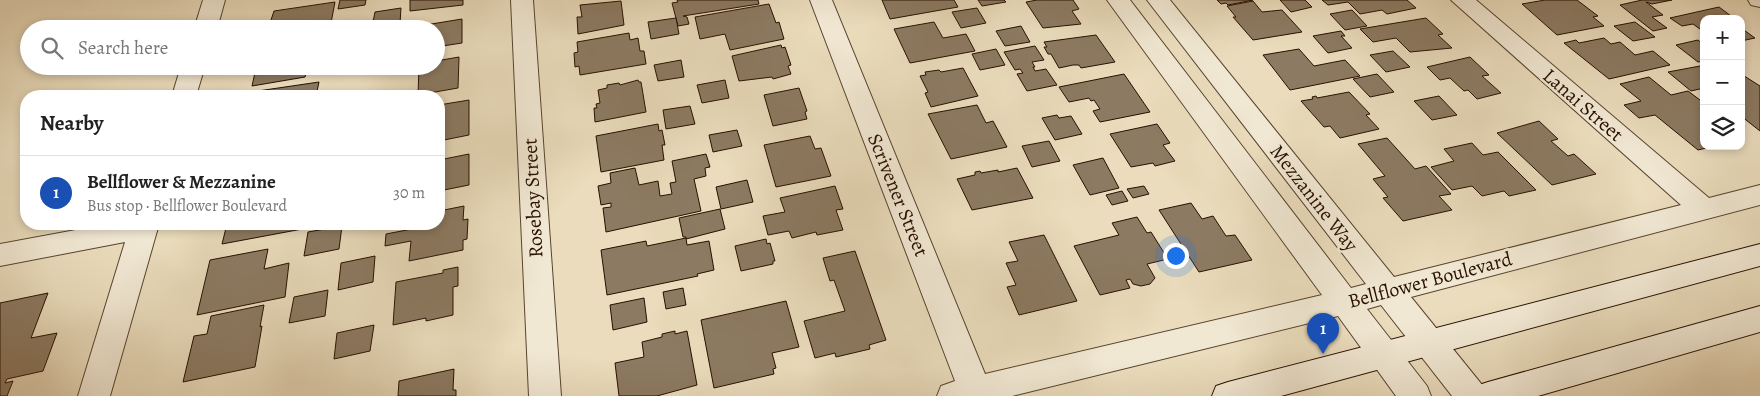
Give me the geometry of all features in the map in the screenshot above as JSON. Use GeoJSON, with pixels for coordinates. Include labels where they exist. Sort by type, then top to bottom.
{"type":"FeatureCollection","features":[{"type":"Feature","properties":{"kind":"street"},"geometry":{"type":"LineString","coordinates":[[208,20],[214,0]]}},
{"type":"Feature","properties":{"kind":"street","name":"Rosebay Street"},"geometry":{"type":"LineString","coordinates":[[522,0],[545,396]]}},
{"type":"Feature","properties":{"kind":"street","name":"Scrivener Street"},"geometry":{"type":"LineString","coordinates":[[821,0],[964,393]]}},
{"type":"Feature","properties":{"kind":"street","name":"Mezzanine Way"},"geometry":{"type":"LineString","coordinates":[[1118,0],[1415,396]]}},
{"type":"Feature","properties":{"kind":"street","name":"Mezzanine Way"},"geometry":{"type":"LineString","coordinates":[[1158,0],[1471,396]]}},
{"type":"Feature","properties":{"kind":"street","name":"Lanai Street"},"geometry":{"type":"LineString","coordinates":[[1462,0],[1704,209]]}},
{"type":"Feature","properties":{"kind":"street"},"geometry":{"type":"LineString","coordinates":[[186,90],[190,75]]}},
{"type":"Feature","properties":{"kind":"street","name":"Bellflower Boulevard"},"geometry":{"type":"LineString","coordinates":[[964,393],[1345,302],[1760,195]]}},
{"type":"Feature","properties":{"kind":"street"},"geometry":{"type":"LineString","coordinates":[[0,255],[124,230]]}},
{"type":"Feature","properties":{"kind":"street"},"geometry":{"type":"LineString","coordinates":[[94,396],[143,230]]}},
{"type":"Feature","properties":{"kind":"street"},"geometry":{"type":"LineString","coordinates":[[1228,396],[1760,255]]}},
{"type":"Feature","properties":{"kind":"street"},"geometry":{"type":"LineString","coordinates":[[1488,396],[1760,319]]}},
{"type":"Feature","properties":{"kind":"building"},"geometry":{"type":"Polygon","coordinates":[[[340,0],[366,0],[365,5],[338,9],[340,0]]]}},
{"type":"Feature","properties":{"kind":"building"},"geometry":{"type":"Polygon","coordinates":[[[410,0],[463,0],[463,5],[410,11],[410,0]]]}},
{"type":"Feature","properties":{"kind":"building"},"geometry":{"type":"Polygon","coordinates":[[[677,0],[758,0],[759,4],[683,16],[687,17],[689,24],[678,26],[672,3],[678,2],[677,0]]]}},
{"type":"Feature","properties":{"kind":"building"},"geometry":{"type":"Polygon","coordinates":[[[882,0],[954,0],[958,7],[890,19],[882,0]]]}},
{"type":"Feature","properties":{"kind":"building"},"geometry":{"type":"Polygon","coordinates":[[[978,0],[1004,0],[1006,2],[982,6],[978,0]]]}},
{"type":"Feature","properties":{"kind":"building"},"geometry":{"type":"Polygon","coordinates":[[[1037,0],[1073,0],[1079,9],[1072,11],[1081,24],[1043,28],[1026,2],[1037,0]]]}},
{"type":"Feature","properties":{"kind":"building"},"geometry":{"type":"Polygon","coordinates":[[[1217,0],[1253,0],[1228,5],[1226,3],[1221,4],[1217,0]]]}},
{"type":"Feature","properties":{"kind":"building"},"geometry":{"type":"Polygon","coordinates":[[[1280,0],[1305,0],[1312,7],[1291,12],[1280,0]]]}},
{"type":"Feature","properties":{"kind":"building"},"geometry":{"type":"Polygon","coordinates":[[[1322,0],[1407,0],[1416,8],[1387,14],[1382,10],[1360,14],[1348,2],[1328,5],[1322,0]]]}},
{"type":"Feature","properties":{"kind":"building"},"geometry":{"type":"Polygon","coordinates":[[[1545,0],[1577,0],[1598,16],[1593,17],[1604,26],[1557,35],[1522,4],[1545,0]]]}},
{"type":"Feature","properties":{"kind":"building"},"geometry":{"type":"Polygon","coordinates":[[[1642,0],[1672,0],[1652,4],[1646,2],[1663,15],[1652,17],[1667,28],[1653,31],[1620,5],[1642,0]]]}},
{"type":"Feature","properties":{"kind":"building"},"geometry":{"type":"Polygon","coordinates":[[[621,1],[624,25],[578,34],[577,17],[582,17],[580,5],[621,1]]]}},
{"type":"Feature","properties":{"kind":"building"},"geometry":{"type":"Polygon","coordinates":[[[1253,1],[1262,12],[1282,10],[1302,32],[1253,40],[1233,17],[1236,17],[1227,6],[1253,1]]]}},
{"type":"Feature","properties":{"kind":"building"},"geometry":{"type":"Polygon","coordinates":[[[335,2],[332,20],[271,20],[274,11],[335,2]]]}},
{"type":"Feature","properties":{"kind":"building"},"geometry":{"type":"Polygon","coordinates":[[[769,4],[776,23],[779,22],[784,39],[730,50],[725,34],[700,39],[695,17],[769,4]]]}},
{"type":"Feature","properties":{"kind":"building"},"geometry":{"type":"Polygon","coordinates":[[[1719,7],[1730,15],[1700,15],[1700,29],[1693,24],[1682,26],[1670,18],[1719,7]]]}},
{"type":"Feature","properties":{"kind":"building"},"geometry":{"type":"Polygon","coordinates":[[[401,8],[400,20],[373,20],[375,12],[401,8]]]}},
{"type":"Feature","properties":{"kind":"building"},"geometry":{"type":"Polygon","coordinates":[[[977,8],[986,23],[961,28],[952,12],[977,8]]]}},
{"type":"Feature","properties":{"kind":"building"},"geometry":{"type":"Polygon","coordinates":[[[1352,10],[1367,26],[1345,30],[1330,14],[1352,10]]]}},
{"type":"Feature","properties":{"kind":"building"},"geometry":{"type":"Polygon","coordinates":[[[676,18],[679,34],[651,39],[648,22],[676,18]]]}},
{"type":"Feature","properties":{"kind":"building"},"geometry":{"type":"Polygon","coordinates":[[[1426,18],[1443,34],[1438,35],[1452,48],[1410,52],[1396,38],[1373,42],[1360,29],[1426,18]]]}},
{"type":"Feature","properties":{"kind":"building"},"geometry":{"type":"Polygon","coordinates":[[[462,19],[462,43],[445,46],[445,22],[462,19]]]}},
{"type":"Feature","properties":{"kind":"building"},"geometry":{"type":"Polygon","coordinates":[[[934,22],[943,38],[966,34],[975,51],[910,63],[894,29],[934,22]]]}},
{"type":"Feature","properties":{"kind":"building"},"geometry":{"type":"Polygon","coordinates":[[[1635,22],[1655,37],[1633,41],[1614,26],[1635,22]]]}},
{"type":"Feature","properties":{"kind":"building"},"geometry":{"type":"Polygon","coordinates":[[[1021,26],[1030,42],[1005,46],[996,31],[1021,26]]]}},
{"type":"Feature","properties":{"kind":"building"},"geometry":{"type":"Polygon","coordinates":[[[1341,31],[1345,36],[1341,36],[1352,48],[1328,53],[1313,36],[1341,31]]]}},
{"type":"Feature","properties":{"kind":"building"},"geometry":{"type":"Polygon","coordinates":[[[1745,31],[1755,38],[1745,40],[1745,31]]]}},
{"type":"Feature","properties":{"kind":"building"},"geometry":{"type":"Polygon","coordinates":[[[629,33],[630,40],[638,38],[640,51],[644,51],[646,64],[580,75],[579,66],[575,67],[574,53],[578,52],[577,42],[629,33]]]}},
{"type":"Feature","properties":{"kind":"building"},"geometry":{"type":"Polygon","coordinates":[[[1096,35],[1115,62],[1081,68],[1079,65],[1073,65],[1059,68],[1051,54],[1048,54],[1044,47],[1047,47],[1044,42],[1096,35]]]}},
{"type":"Feature","properties":{"kind":"building"},"geometry":{"type":"Polygon","coordinates":[[[1604,38],[1611,44],[1620,42],[1635,55],[1653,51],[1670,65],[1609,79],[1564,43],[1576,40],[1579,43],[1604,38]]]}},
{"type":"Feature","properties":{"kind":"building"},"geometry":{"type":"Polygon","coordinates":[[[1698,40],[1700,42],[1700,62],[1698,62],[1676,45],[1698,40]]]}},
{"type":"Feature","properties":{"kind":"building"},"geometry":{"type":"Polygon","coordinates":[[[781,45],[782,48],[785,47],[791,65],[788,66],[791,74],[773,79],[772,77],[739,81],[732,56],[781,45]]]}},
{"type":"Feature","properties":{"kind":"building"},"geometry":{"type":"Polygon","coordinates":[[[1035,46],[1044,60],[1032,62],[1035,71],[1046,69],[1057,85],[1027,91],[1017,74],[1023,73],[1020,69],[1015,70],[1004,52],[1035,46]]]}},
{"type":"Feature","properties":{"kind":"building"},"geometry":{"type":"Polygon","coordinates":[[[996,49],[1005,65],[980,70],[972,54],[996,49]]]}},
{"type":"Feature","properties":{"kind":"building"},"geometry":{"type":"Polygon","coordinates":[[[1299,49],[1314,66],[1345,60],[1360,76],[1290,90],[1263,55],[1299,49]]]}},
{"type":"Feature","properties":{"kind":"building"},"geometry":{"type":"Polygon","coordinates":[[[1393,51],[1410,67],[1386,72],[1370,55],[1393,51]]]}},
{"type":"Feature","properties":{"kind":"building"},"geometry":{"type":"Polygon","coordinates":[[[459,57],[458,88],[445,90],[418,90],[419,75],[445,75],[445,59],[459,57]]]}},
{"type":"Feature","properties":{"kind":"building"},"geometry":{"type":"Polygon","coordinates":[[[1470,57],[1489,75],[1482,76],[1501,93],[1477,99],[1468,90],[1464,91],[1450,78],[1440,80],[1427,67],[1470,57]]]}},
{"type":"Feature","properties":{"kind":"building"},"geometry":{"type":"Polygon","coordinates":[[[681,60],[684,77],[658,81],[654,65],[681,60]]]}},
{"type":"Feature","properties":{"kind":"building"},"geometry":{"type":"Polygon","coordinates":[[[1700,66],[1700,89],[1691,91],[1668,72],[1700,66]]]}},
{"type":"Feature","properties":{"kind":"building"},"geometry":{"type":"Polygon","coordinates":[[[963,68],[978,96],[931,107],[925,93],[928,92],[920,76],[926,75],[925,72],[939,70],[941,72],[963,68]]]}},
{"type":"Feature","properties":{"kind":"building"},"geometry":{"type":"Polygon","coordinates":[[[1124,74],[1150,112],[1100,122],[1093,111],[1100,109],[1094,100],[1091,101],[1089,98],[1069,102],[1059,87],[1124,74]]]}},
{"type":"Feature","properties":{"kind":"building"},"geometry":{"type":"Polygon","coordinates":[[[1377,74],[1394,92],[1370,97],[1353,79],[1377,74]]]}},
{"type":"Feature","properties":{"kind":"building"},"geometry":{"type":"Polygon","coordinates":[[[254,75],[306,75],[305,77],[252,86],[254,75]]]}},
{"type":"Feature","properties":{"kind":"building"},"geometry":{"type":"Polygon","coordinates":[[[1649,77],[1671,95],[1688,91],[1700,100],[1700,150],[1698,150],[1655,115],[1639,118],[1624,105],[1641,101],[1620,84],[1649,77]]]}},
{"type":"Feature","properties":{"kind":"building"},"geometry":{"type":"Polygon","coordinates":[[[1745,77],[1760,86],[1760,131],[1745,119],[1745,77]]]}},
{"type":"Feature","properties":{"kind":"building"},"geometry":{"type":"Polygon","coordinates":[[[638,80],[641,82],[646,112],[595,122],[594,108],[597,108],[596,104],[600,103],[598,90],[607,88],[607,85],[619,83],[620,85],[638,80]]]}},
{"type":"Feature","properties":{"kind":"building"},"geometry":{"type":"Polygon","coordinates":[[[725,80],[729,98],[702,103],[697,85],[725,80]]]}},
{"type":"Feature","properties":{"kind":"building"},"geometry":{"type":"Polygon","coordinates":[[[319,82],[317,90],[265,90],[319,82]]]}},
{"type":"Feature","properties":{"kind":"building"},"geometry":{"type":"Polygon","coordinates":[[[799,88],[807,111],[805,112],[807,119],[773,126],[764,95],[799,88]]]}},
{"type":"Feature","properties":{"kind":"building"},"geometry":{"type":"Polygon","coordinates":[[[1349,92],[1370,114],[1366,115],[1379,129],[1340,138],[1330,126],[1324,127],[1301,101],[1313,99],[1312,97],[1316,96],[1317,98],[1349,92]]]}},
{"type":"Feature","properties":{"kind":"building"},"geometry":{"type":"Polygon","coordinates":[[[1439,96],[1457,115],[1432,120],[1414,101],[1439,96]]]}},
{"type":"Feature","properties":{"kind":"building"},"geometry":{"type":"Polygon","coordinates":[[[469,100],[469,135],[445,140],[445,104],[469,100]]]}},
{"type":"Feature","properties":{"kind":"building"},"geometry":{"type":"Polygon","coordinates":[[[977,105],[986,123],[993,121],[1007,147],[951,159],[928,114],[977,105]]]}},
{"type":"Feature","properties":{"kind":"building"},"geometry":{"type":"Polygon","coordinates":[[[690,106],[695,124],[666,129],[663,110],[690,106]]]}},
{"type":"Feature","properties":{"kind":"building"},"geometry":{"type":"Polygon","coordinates":[[[1057,115],[1059,118],[1071,116],[1082,134],[1055,140],[1042,118],[1057,115]]]}},
{"type":"Feature","properties":{"kind":"building"},"geometry":{"type":"Polygon","coordinates":[[[1539,121],[1558,139],[1551,141],[1568,156],[1574,154],[1596,174],[1552,185],[1497,133],[1539,121]]]}},
{"type":"Feature","properties":{"kind":"building"},"geometry":{"type":"Polygon","coordinates":[[[658,124],[659,131],[662,130],[665,145],[662,145],[664,160],[601,172],[596,136],[658,124]]]}},
{"type":"Feature","properties":{"kind":"building"},"geometry":{"type":"Polygon","coordinates":[[[1157,124],[1170,143],[1163,145],[1175,161],[1155,166],[1153,163],[1131,167],[1110,134],[1157,124]]]}},
{"type":"Feature","properties":{"kind":"building"},"geometry":{"type":"Polygon","coordinates":[[[737,130],[742,146],[713,152],[709,135],[737,130]]]}},
{"type":"Feature","properties":{"kind":"building"},"geometry":{"type":"Polygon","coordinates":[[[810,136],[815,149],[821,148],[831,176],[776,187],[764,145],[810,136]]]}},
{"type":"Feature","properties":{"kind":"building"},"geometry":{"type":"Polygon","coordinates":[[[1387,138],[1415,169],[1426,166],[1451,194],[1439,196],[1452,210],[1403,221],[1383,198],[1388,197],[1373,179],[1385,176],[1358,144],[1387,138]]]}},
{"type":"Feature","properties":{"kind":"building"},"geometry":{"type":"Polygon","coordinates":[[[1049,141],[1060,161],[1032,167],[1022,146],[1049,141]]]}},
{"type":"Feature","properties":{"kind":"building"},"geometry":{"type":"Polygon","coordinates":[[[1472,143],[1483,155],[1498,152],[1536,190],[1509,196],[1504,191],[1482,196],[1472,186],[1452,190],[1431,167],[1454,161],[1444,149],[1472,143]]]}},
{"type":"Feature","properties":{"kind":"building"},"geometry":{"type":"Polygon","coordinates":[[[469,154],[469,185],[445,190],[445,159],[469,154]]]}},
{"type":"Feature","properties":{"kind":"building"},"geometry":{"type":"Polygon","coordinates":[[[706,154],[710,167],[705,168],[706,176],[694,179],[701,211],[606,232],[603,208],[611,207],[611,203],[601,205],[598,186],[611,183],[610,173],[635,168],[639,185],[658,181],[660,196],[672,194],[670,183],[676,182],[672,161],[706,154]]]}},
{"type":"Feature","properties":{"kind":"building"},"geometry":{"type":"Polygon","coordinates":[[[1103,158],[1119,188],[1090,195],[1073,165],[1103,158]]]}},
{"type":"Feature","properties":{"kind":"building"},"geometry":{"type":"Polygon","coordinates":[[[1017,168],[1033,198],[972,210],[957,179],[975,175],[975,172],[980,171],[981,173],[998,170],[998,172],[1017,168]]]}},
{"type":"Feature","properties":{"kind":"building"},"geometry":{"type":"Polygon","coordinates":[[[747,180],[753,202],[721,209],[716,187],[747,180]]]}},
{"type":"Feature","properties":{"kind":"building"},"geometry":{"type":"Polygon","coordinates":[[[835,186],[843,209],[836,210],[843,230],[817,235],[816,232],[792,238],[789,231],[768,235],[763,216],[785,212],[780,198],[835,186]]]}},
{"type":"Feature","properties":{"kind":"building"},"geometry":{"type":"Polygon","coordinates":[[[1144,186],[1149,194],[1133,198],[1127,189],[1144,186]]]}},
{"type":"Feature","properties":{"kind":"building"},"geometry":{"type":"Polygon","coordinates":[[[1122,191],[1128,201],[1112,205],[1106,195],[1122,191]]]}},
{"type":"Feature","properties":{"kind":"building"},"geometry":{"type":"Polygon","coordinates":[[[1191,203],[1202,219],[1213,216],[1226,236],[1235,235],[1252,260],[1199,272],[1159,210],[1191,203]]]}},
{"type":"Feature","properties":{"kind":"building"},"geometry":{"type":"Polygon","coordinates":[[[464,206],[463,220],[468,219],[467,239],[463,240],[463,250],[409,261],[411,241],[385,246],[386,234],[407,230],[445,230],[445,210],[464,206]]]}},
{"type":"Feature","properties":{"kind":"building"},"geometry":{"type":"Polygon","coordinates":[[[720,209],[725,229],[686,239],[686,237],[683,237],[679,218],[720,209]]]}},
{"type":"Feature","properties":{"kind":"building"},"geometry":{"type":"Polygon","coordinates":[[[1137,217],[1147,233],[1151,232],[1168,259],[1147,264],[1155,278],[1150,284],[1141,286],[1133,284],[1130,279],[1126,280],[1130,288],[1100,295],[1074,246],[1119,235],[1112,223],[1137,217]]]}},
{"type":"Feature","properties":{"kind":"building"},"geometry":{"type":"Polygon","coordinates":[[[226,230],[297,230],[222,244],[226,230]]]}},
{"type":"Feature","properties":{"kind":"building"},"geometry":{"type":"Polygon","coordinates":[[[341,230],[339,249],[304,256],[308,232],[341,230]]]}},
{"type":"Feature","properties":{"kind":"building"},"geometry":{"type":"Polygon","coordinates":[[[1044,235],[1077,301],[1019,315],[1007,287],[1016,285],[1006,263],[1018,261],[1009,242],[1044,235]]]}},
{"type":"Feature","properties":{"kind":"building"},"geometry":{"type":"Polygon","coordinates":[[[686,238],[687,245],[709,241],[714,270],[697,274],[698,276],[607,295],[601,250],[646,241],[647,246],[686,238]]]}},
{"type":"Feature","properties":{"kind":"building"},"geometry":{"type":"Polygon","coordinates":[[[766,239],[767,244],[770,243],[775,261],[773,261],[773,264],[741,271],[735,246],[766,239]]]}},
{"type":"Feature","properties":{"kind":"building"},"geometry":{"type":"Polygon","coordinates":[[[268,249],[264,269],[289,263],[285,297],[197,315],[210,260],[268,249]]]}},
{"type":"Feature","properties":{"kind":"building"},"geometry":{"type":"Polygon","coordinates":[[[855,251],[886,340],[869,345],[870,349],[836,357],[835,353],[815,358],[804,321],[845,311],[834,280],[830,281],[823,258],[855,251]]]}},
{"type":"Feature","properties":{"kind":"building"},"geometry":{"type":"Polygon","coordinates":[[[375,256],[373,282],[338,290],[341,263],[375,256]]]}},
{"type":"Feature","properties":{"kind":"building"},"geometry":{"type":"Polygon","coordinates":[[[458,267],[458,286],[453,287],[453,315],[393,325],[396,282],[443,273],[443,270],[458,267]]]}},
{"type":"Feature","properties":{"kind":"building"},"geometry":{"type":"Polygon","coordinates":[[[683,288],[686,305],[666,309],[663,292],[683,288]]]}},
{"type":"Feature","properties":{"kind":"building"},"geometry":{"type":"Polygon","coordinates":[[[328,290],[325,316],[289,323],[294,297],[328,290]]]}},
{"type":"Feature","properties":{"kind":"building"},"geometry":{"type":"Polygon","coordinates":[[[48,293],[31,338],[57,333],[43,371],[7,379],[5,383],[13,381],[7,396],[0,396],[0,303],[48,293]]]}},
{"type":"Feature","properties":{"kind":"building"},"geometry":{"type":"Polygon","coordinates":[[[644,298],[647,322],[613,330],[610,305],[644,298]]]}},
{"type":"Feature","properties":{"kind":"building"},"geometry":{"type":"Polygon","coordinates":[[[786,301],[799,347],[772,353],[776,368],[773,369],[774,374],[714,388],[701,320],[786,301]]]}},
{"type":"Feature","properties":{"kind":"building"},"geometry":{"type":"Polygon","coordinates":[[[264,305],[255,367],[183,382],[194,336],[207,334],[211,316],[264,305]]]}},
{"type":"Feature","properties":{"kind":"building"},"geometry":{"type":"Polygon","coordinates":[[[374,325],[370,351],[334,359],[337,333],[374,325]]]}},
{"type":"Feature","properties":{"kind":"building"},"geometry":{"type":"Polygon","coordinates":[[[675,331],[675,334],[687,331],[697,385],[657,396],[619,396],[615,363],[644,357],[642,342],[662,337],[662,334],[675,331]]]}},
{"type":"Feature","properties":{"kind":"building"},"geometry":{"type":"Polygon","coordinates":[[[454,369],[453,390],[456,390],[456,396],[398,396],[399,381],[454,369]]]}},
{"type":"Feature","properties":{"kind":"place","name":"Bellflower & Mezzanine"},"geometry":{"type":"Point","coordinates":[1323,354]}}]}
